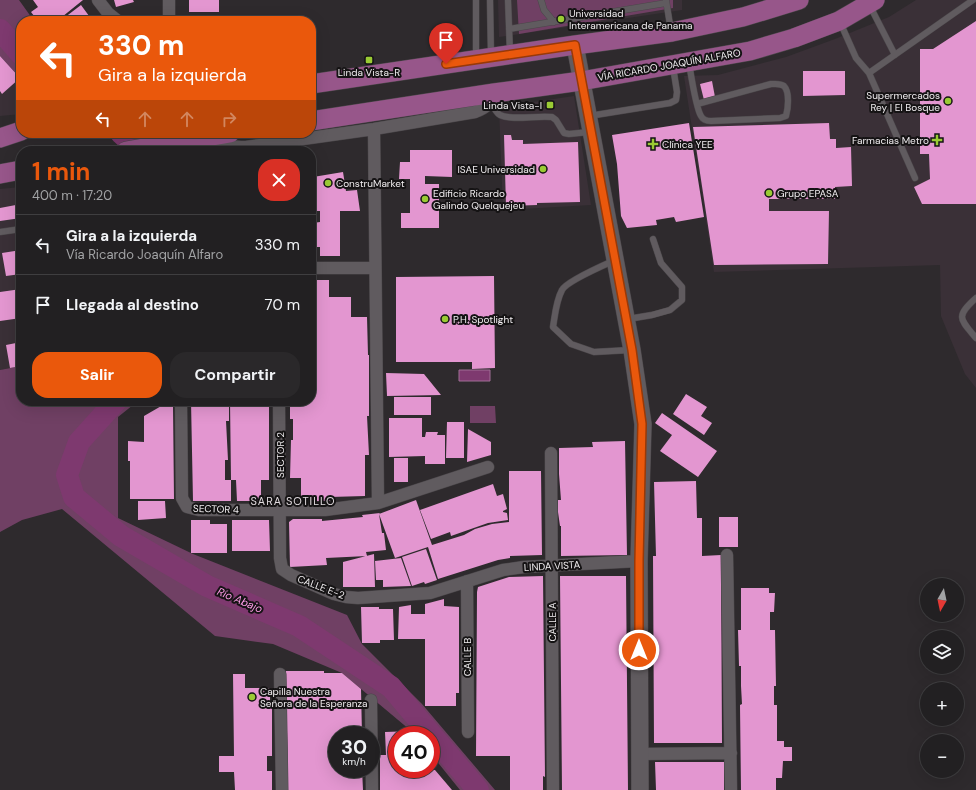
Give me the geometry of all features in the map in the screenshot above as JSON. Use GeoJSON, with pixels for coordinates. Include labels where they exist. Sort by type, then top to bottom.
{"type":"FeatureCollection","features":[{"type":"Feature","properties":{"kind":"main road"},"geometry":{"type":"LineString","coordinates":[[316,83],[672,32],[743,17],[799,0]]}},
{"type":"Feature","properties":{"kind":"main road","name":"VÍA RICARDO JOAQUÍN ALFARO"},"geometry":{"type":"LineString","coordinates":[[316,119],[492,97],[750,51],[794,38],[839,21],[872,2]]}},
{"type":"Feature","properties":{"kind":"main road"},"geometry":{"type":"LineString","coordinates":[[0,133],[16,131]]}},
{"type":"Feature","properties":{"kind":"main road"},"geometry":{"type":"LineString","coordinates":[[0,138],[16,132]]}},
{"type":"Feature","properties":{"kind":"main road"},"geometry":{"type":"LineString","coordinates":[[154,146],[199,138]]}},
{"type":"Feature","properties":{"kind":"main road"},"geometry":{"type":"LineString","coordinates":[[0,174],[16,171]]}},
{"type":"Feature","properties":{"kind":"street"},"geometry":{"type":"LineString","coordinates":[[98,0],[112,16]]}},
{"type":"Feature","properties":{"kind":"street"},"geometry":{"type":"LineString","coordinates":[[169,0],[169,16]]}},
{"type":"Feature","properties":{"kind":"street"},"geometry":{"type":"LineString","coordinates":[[575,45],[632,350],[642,424],[639,561],[640,790]]}},
{"type":"Feature","properties":{"kind":"street"},"geometry":{"type":"LineString","coordinates":[[316,137],[475,112],[485,108],[492,97]]}},
{"type":"Feature","properties":{"kind":"street"},"geometry":{"type":"LineString","coordinates":[[374,129],[378,503]]}},
{"type":"Feature","properties":{"kind":"street"},"geometry":{"type":"LineString","coordinates":[[221,138],[221,142],[230,146]]}},
{"type":"Feature","properties":{"kind":"street"},"geometry":{"type":"LineString","coordinates":[[253,146],[310,138]]}},
{"type":"Feature","properties":{"kind":"street"},"geometry":{"type":"LineString","coordinates":[[316,268],[376,268]]}},
{"type":"Feature","properties":{"kind":"street","name":"SECTOR 4"},"geometry":{"type":"LineString","coordinates":[[181,406],[182,498],[187,507],[199,510],[280,510]]}},
{"type":"Feature","properties":{"kind":"street","name":"SECTOR 2"},"geometry":{"type":"LineString","coordinates":[[280,406],[280,510]]}},
{"type":"Feature","properties":{"kind":"street","name":"CALLE A"},"geometry":{"type":"LineString","coordinates":[[551,453],[553,790]]}},
{"type":"Feature","properties":{"kind":"street"},"geometry":{"type":"LineString","coordinates":[[280,510],[325,510],[378,503],[488,467]]}},
{"type":"Feature","properties":{"kind":"street","name":"CALLE E-2"},"geometry":{"type":"LineString","coordinates":[[280,510],[280,558],[282,569],[291,575],[334,594],[346,598],[358,598],[430,593],[467,581]]}},
{"type":"Feature","properties":{"kind":"street"},"geometry":{"type":"LineString","coordinates":[[728,555],[732,790]]}},
{"type":"Feature","properties":{"kind":"street","name":"LINDA VISTA"},"geometry":{"type":"LineString","coordinates":[[467,581],[503,570],[524,567],[639,561]]}},
{"type":"Feature","properties":{"kind":"street","name":"CALLE B"},"geometry":{"type":"LineString","coordinates":[[467,581],[468,732]]}},
{"type":"Feature","properties":{"kind":"street"},"geometry":{"type":"LineString","coordinates":[[280,674],[282,790]]}},
{"type":"Feature","properties":{"kind":"street"},"geometry":{"type":"LineString","coordinates":[[371,700],[372,790]]}},
{"type":"Feature","properties":{"kind":"street"},"geometry":{"type":"LineString","coordinates":[[640,754],[731,753]]}},
{"type":"Feature","properties":{"kind":"lane"},"geometry":{"type":"LineString","coordinates":[[476,0],[492,57]]}},
{"type":"Feature","properties":{"kind":"lane"},"geometry":{"type":"LineString","coordinates":[[490,0],[492,57]]}},
{"type":"Feature","properties":{"kind":"lane"},"geometry":{"type":"LineString","coordinates":[[492,57],[509,29],[508,0]]}},
{"type":"Feature","properties":{"kind":"lane"},"geometry":{"type":"LineString","coordinates":[[541,0],[544,10],[554,22]]}},
{"type":"Feature","properties":{"kind":"lane"},"geometry":{"type":"LineString","coordinates":[[869,73],[973,0]]}},
{"type":"Feature","properties":{"kind":"lane"},"geometry":{"type":"LineString","coordinates":[[509,29],[666,2],[672,32]]}},
{"type":"Feature","properties":{"kind":"lane"},"geometry":{"type":"LineString","coordinates":[[872,2],[895,55]]}},
{"type":"Feature","properties":{"kind":"lane"},"geometry":{"type":"LineString","coordinates":[[839,21],[856,58],[869,73],[915,178]]}},
{"type":"Feature","properties":{"kind":"lane"},"geometry":{"type":"LineString","coordinates":[[680,63],[697,104],[700,116],[705,120],[780,118],[786,116],[788,110],[787,92],[784,86],[777,84],[771,84],[697,104]]}},
{"type":"Feature","properties":{"kind":"lane"},"geometry":{"type":"LineString","coordinates":[[492,97],[495,110],[499,114],[516,117],[552,117],[556,120],[564,133],[569,134],[590,124],[670,103],[676,100],[680,63]]}},
{"type":"Feature","properties":{"kind":"lane"},"geometry":{"type":"LineString","coordinates":[[0,232],[16,230]]}},
{"type":"Feature","properties":{"kind":"lane"},"geometry":{"type":"LineString","coordinates":[[626,319],[652,315],[670,310],[682,300],[682,287],[661,263],[653,239]]}},
{"type":"Feature","properties":{"kind":"lane"},"geometry":{"type":"LineString","coordinates":[[615,260],[590,272],[562,289],[556,306],[553,327],[571,344],[594,352],[632,350]]}},
{"type":"Feature","properties":{"kind":"lane"},"geometry":{"type":"LineString","coordinates":[[976,298],[962,313],[964,324],[976,338]]}},
{"type":"Feature","properties":{"kind":"shaded area"},"geometry":{"type":"Polygon","coordinates":[[[0,0],[19,0],[30,16],[16,16],[16,74],[0,56],[0,0]]]}},
{"type":"Feature","properties":{"kind":"shaded area","name":"Universidad Interamericana de Panama"},"geometry":{"type":"Polygon","coordinates":[[[498,0],[682,0],[682,10],[499,37],[498,0]]]}},
{"type":"Feature","properties":{"kind":"shaded area","name":"Universidad Interamericana de Panama"},"geometry":{"type":"Polygon","coordinates":[[[517,0],[673,0],[673,8],[519,34],[517,0]]]}},
{"type":"Feature","properties":{"kind":"shaded area"},"geometry":{"type":"Polygon","coordinates":[[[916,0],[976,0],[976,388],[965,374],[941,316],[940,265],[714,272],[684,76],[718,75],[786,57],[889,17],[916,0]]]}},
{"type":"Feature","properties":{"kind":"shaded area"},"geometry":{"type":"Polygon","coordinates":[[[0,56],[16,74],[16,114],[0,116],[0,56]]]}},
{"type":"Feature","properties":{"kind":"shaded area","name":"ISAE Universidad"},"geometry":{"type":"Polygon","coordinates":[[[574,96],[591,205],[503,210],[499,107],[574,96]]]}},
{"type":"Feature","properties":{"kind":"shaded area"},"geometry":{"type":"Polygon","coordinates":[[[16,187],[16,367],[0,370],[0,189],[16,187]]]}},
{"type":"Feature","properties":{"kind":"shaded area"},"geometry":{"type":"Polygon","coordinates":[[[16,367],[16,406],[132,406],[118,417],[118,518],[193,554],[347,615],[362,644],[422,704],[495,790],[460,790],[440,765],[440,726],[405,726],[342,673],[273,644],[215,636],[62,509],[22,520],[0,532],[0,370],[16,367]]]}},
{"type":"Feature","properties":{"kind":"shaded area"},"geometry":{"type":"Polygon","coordinates":[[[459,370],[490,370],[490,381],[459,381],[459,370]]]}},
{"type":"Feature","properties":{"kind":"shaded area"},"geometry":{"type":"Polygon","coordinates":[[[470,406],[495,406],[496,423],[470,423],[470,406]]]}},
{"type":"Feature","properties":{"kind":"building"},"geometry":{"type":"Polygon","coordinates":[[[33,0],[83,0],[63,16],[34,16],[31,12],[38,7],[33,0]]]}},
{"type":"Feature","properties":{"kind":"building"},"geometry":{"type":"Polygon","coordinates":[[[114,0],[133,0],[134,2],[116,7],[114,0]]]}},
{"type":"Feature","properties":{"kind":"building"},"geometry":{"type":"Polygon","coordinates":[[[189,0],[219,0],[219,12],[189,12],[189,0]]]}},
{"type":"Feature","properties":{"kind":"building"},"geometry":{"type":"Polygon","coordinates":[[[81,5],[89,16],[67,16],[81,5]]]}},
{"type":"Feature","properties":{"kind":"building","name":"Supermercados Rey | El Bosque"},"geometry":{"type":"Polygon","coordinates":[[[976,21],[976,204],[922,204],[914,187],[930,179],[929,154],[920,154],[920,49],[933,49],[976,21]]]}},
{"type":"Feature","properties":{"kind":"building"},"geometry":{"type":"Polygon","coordinates":[[[0,56],[16,74],[16,82],[2,94],[0,91],[0,56]]]}},
{"type":"Feature","properties":{"kind":"building"},"geometry":{"type":"Polygon","coordinates":[[[803,71],[845,71],[845,95],[803,96],[803,71]]]}},
{"type":"Feature","properties":{"kind":"building"},"geometry":{"type":"Polygon","coordinates":[[[712,81],[715,97],[704,100],[700,84],[712,81]]]}},
{"type":"Feature","properties":{"kind":"building"},"geometry":{"type":"Polygon","coordinates":[[[689,123],[704,217],[676,222],[674,217],[656,220],[657,225],[627,228],[621,216],[617,164],[612,135],[689,123]]]}},
{"type":"Feature","properties":{"kind":"building","name":"Grupo EPASA"},"geometry":{"type":"Polygon","coordinates":[[[829,123],[830,139],[836,139],[836,148],[851,147],[852,186],[835,187],[835,199],[769,199],[769,211],[829,211],[828,264],[714,265],[693,127],[829,123]]]}},
{"type":"Feature","properties":{"kind":"building"},"geometry":{"type":"Polygon","coordinates":[[[504,135],[511,135],[512,140],[523,140],[523,144],[578,142],[580,202],[537,203],[537,205],[506,206],[504,135]]]}},
{"type":"Feature","properties":{"kind":"building","name":"Edificio Ricardo Galindo Quelquejeu"},"geometry":{"type":"Polygon","coordinates":[[[410,150],[452,150],[452,177],[425,176],[425,184],[439,184],[439,228],[401,228],[401,213],[410,213],[410,179],[399,179],[400,162],[410,162],[410,150]]]}},
{"type":"Feature","properties":{"kind":"building"},"geometry":{"type":"Polygon","coordinates":[[[343,172],[346,191],[357,190],[360,211],[340,211],[340,256],[320,256],[320,247],[316,247],[316,223],[320,222],[320,211],[316,211],[316,176],[343,172]]]}},
{"type":"Feature","properties":{"kind":"building"},"geometry":{"type":"Polygon","coordinates":[[[16,205],[16,219],[0,221],[0,208],[16,205]]]}},
{"type":"Feature","properties":{"kind":"building"},"geometry":{"type":"Polygon","coordinates":[[[16,251],[16,275],[6,276],[2,253],[16,251]]]}},
{"type":"Feature","properties":{"kind":"building","name":"P.H. Spotlight"},"geometry":{"type":"Polygon","coordinates":[[[494,276],[495,368],[472,369],[472,362],[396,362],[396,277],[494,276]]]}},
{"type":"Feature","properties":{"kind":"building"},"geometry":{"type":"Polygon","coordinates":[[[316,280],[329,280],[329,297],[351,297],[351,317],[367,317],[369,355],[369,416],[367,416],[369,455],[365,455],[365,496],[330,497],[330,501],[316,501],[316,497],[301,497],[301,478],[290,478],[293,419],[290,419],[290,406],[316,406],[316,280]]]}},
{"type":"Feature","properties":{"kind":"building"},"geometry":{"type":"Polygon","coordinates":[[[16,290],[16,319],[0,321],[0,292],[16,290]]]}},
{"type":"Feature","properties":{"kind":"building"},"geometry":{"type":"Polygon","coordinates":[[[16,343],[16,367],[10,368],[6,345],[16,343]]]}},
{"type":"Feature","properties":{"kind":"building"},"geometry":{"type":"Polygon","coordinates":[[[386,373],[424,374],[441,395],[387,396],[386,373]]]}},
{"type":"Feature","properties":{"kind":"building"},"geometry":{"type":"Polygon","coordinates":[[[686,394],[707,407],[701,416],[712,423],[704,435],[673,414],[686,394]]]}},
{"type":"Feature","properties":{"kind":"building"},"geometry":{"type":"Polygon","coordinates":[[[394,397],[431,397],[431,415],[394,415],[394,397]]]}},
{"type":"Feature","properties":{"kind":"building"},"geometry":{"type":"Polygon","coordinates":[[[161,406],[173,406],[174,499],[130,499],[130,461],[128,461],[128,441],[144,442],[144,416],[161,406]]]}},
{"type":"Feature","properties":{"kind":"building"},"geometry":{"type":"Polygon","coordinates":[[[191,406],[229,406],[229,421],[226,421],[228,460],[225,460],[225,480],[231,480],[231,501],[193,501],[191,406]]]}},
{"type":"Feature","properties":{"kind":"building"},"geometry":{"type":"Polygon","coordinates":[[[230,406],[269,406],[269,480],[261,480],[261,501],[237,501],[236,480],[231,480],[230,406]]]}},
{"type":"Feature","properties":{"kind":"building"},"geometry":{"type":"Polygon","coordinates":[[[662,413],[717,451],[698,477],[660,451],[672,435],[655,423],[662,413]]]}},
{"type":"Feature","properties":{"kind":"building"},"geometry":{"type":"Polygon","coordinates":[[[389,418],[422,418],[422,437],[425,437],[426,432],[438,432],[437,435],[445,435],[445,464],[425,464],[425,456],[389,457],[389,418]]]}},
{"type":"Feature","properties":{"kind":"building"},"geometry":{"type":"Polygon","coordinates":[[[447,422],[464,422],[464,458],[446,458],[447,422]]]}},
{"type":"Feature","properties":{"kind":"building"},"geometry":{"type":"Polygon","coordinates":[[[468,429],[491,442],[491,455],[467,462],[468,429]]]}},
{"type":"Feature","properties":{"kind":"building"},"geometry":{"type":"Polygon","coordinates":[[[625,441],[627,555],[561,556],[561,526],[558,512],[558,500],[561,500],[559,448],[593,447],[592,442],[625,441]]]}},
{"type":"Feature","properties":{"kind":"building"},"geometry":{"type":"Polygon","coordinates":[[[394,458],[408,458],[408,482],[394,482],[394,458]]]}},
{"type":"Feature","properties":{"kind":"building"},"geometry":{"type":"Polygon","coordinates":[[[509,471],[541,471],[542,555],[510,556],[510,558],[498,560],[438,579],[428,547],[395,558],[379,514],[416,500],[432,545],[464,535],[475,529],[492,524],[509,522],[509,471]]]}},
{"type":"Feature","properties":{"kind":"building"},"geometry":{"type":"Polygon","coordinates":[[[696,481],[697,518],[702,518],[702,556],[721,555],[722,743],[654,743],[653,556],[656,556],[654,482],[696,481]]]}},
{"type":"Feature","properties":{"kind":"building"},"geometry":{"type":"Polygon","coordinates":[[[493,484],[497,496],[503,494],[507,509],[503,512],[507,513],[508,520],[488,523],[451,536],[450,532],[431,539],[420,510],[493,484]]]}},
{"type":"Feature","properties":{"kind":"building"},"geometry":{"type":"Polygon","coordinates":[[[138,501],[165,501],[166,518],[138,520],[138,501]]]}},
{"type":"Feature","properties":{"kind":"building"},"geometry":{"type":"Polygon","coordinates":[[[380,513],[382,533],[384,533],[386,550],[366,552],[367,556],[326,558],[327,565],[290,567],[289,522],[293,519],[322,519],[322,521],[363,517],[362,515],[380,513]]]}},
{"type":"Feature","properties":{"kind":"building"},"geometry":{"type":"Polygon","coordinates":[[[719,517],[738,517],[738,547],[719,547],[719,517]]]}},
{"type":"Feature","properties":{"kind":"building"},"geometry":{"type":"Polygon","coordinates":[[[191,520],[210,520],[210,524],[227,524],[227,553],[191,553],[191,520]]]}},
{"type":"Feature","properties":{"kind":"building"},"geometry":{"type":"Polygon","coordinates":[[[232,520],[269,520],[270,551],[232,551],[232,520]]]}},
{"type":"Feature","properties":{"kind":"building"},"geometry":{"type":"Polygon","coordinates":[[[426,549],[437,580],[412,586],[402,557],[426,549]]]}},
{"type":"Feature","properties":{"kind":"building"},"geometry":{"type":"Polygon","coordinates":[[[374,554],[375,587],[343,587],[343,562],[374,554]]]}},
{"type":"Feature","properties":{"kind":"building"},"geometry":{"type":"Polygon","coordinates":[[[401,558],[411,586],[383,587],[383,580],[376,580],[375,561],[401,558]]]}},
{"type":"Feature","properties":{"kind":"building"},"geometry":{"type":"Polygon","coordinates":[[[543,576],[545,777],[543,776],[543,790],[510,790],[510,756],[476,756],[477,592],[478,587],[509,577],[543,576]]]}},
{"type":"Feature","properties":{"kind":"building"},"geometry":{"type":"Polygon","coordinates":[[[560,576],[626,576],[628,790],[562,790],[560,576]]]}},
{"type":"Feature","properties":{"kind":"building"},"geometry":{"type":"Polygon","coordinates":[[[741,588],[769,588],[769,593],[775,593],[774,612],[770,612],[770,630],[775,630],[776,686],[774,686],[774,705],[777,705],[777,741],[784,741],[784,747],[792,747],[792,761],[783,761],[782,778],[776,778],[776,790],[741,790],[740,705],[742,704],[738,630],[741,630],[741,588]]]}},
{"type":"Feature","properties":{"kind":"building"},"geometry":{"type":"Polygon","coordinates":[[[444,599],[444,606],[459,607],[459,693],[456,693],[456,706],[425,706],[425,639],[398,639],[399,607],[411,605],[411,614],[425,614],[425,604],[444,599]]]}},
{"type":"Feature","properties":{"kind":"building"},"geometry":{"type":"Polygon","coordinates":[[[361,607],[393,609],[394,640],[380,640],[380,643],[362,643],[361,607]]]}},
{"type":"Feature","properties":{"kind":"building"},"geometry":{"type":"Polygon","coordinates":[[[286,671],[324,671],[324,673],[342,673],[361,689],[362,726],[328,726],[328,778],[362,778],[363,790],[288,790],[286,671]]]}},
{"type":"Feature","properties":{"kind":"building"},"geometry":{"type":"Polygon","coordinates":[[[233,674],[245,674],[245,688],[270,688],[270,706],[272,706],[272,756],[267,756],[267,771],[272,771],[272,790],[235,790],[234,772],[219,772],[219,756],[234,756],[233,674]]]}},
{"type":"Feature","properties":{"kind":"building"},"geometry":{"type":"Polygon","coordinates":[[[385,732],[388,732],[388,778],[440,778],[440,776],[452,790],[380,790],[380,755],[386,755],[385,732]]]}},
{"type":"Feature","properties":{"kind":"building"},"geometry":{"type":"Polygon","coordinates":[[[655,762],[724,762],[724,790],[656,790],[655,762]]]}},
{"type":"Feature","properties":{"kind":"waterway","name":"Río Abajo"},"geometry":{"type":"LineString","coordinates":[[0,30],[16,48]]}},
{"type":"Feature","properties":{"kind":"waterway","name":"Río Abajo"},"geometry":{"type":"LineString","coordinates":[[127,138],[135,146]]}},
{"type":"Feature","properties":{"kind":"waterway","name":"Río Abajo"},"geometry":{"type":"LineString","coordinates":[[111,406],[79,442],[67,475],[74,497],[121,536],[207,586],[299,626],[391,687],[478,790]]}},
{"type":"Feature","properties":{"kind":"place","name":"Universidad Interamericana de Panama"},"geometry":{"type":"Point","coordinates":[561,19]}},
{"type":"Feature","properties":{"kind":"place","name":"Linda Vista-R"},"geometry":{"type":"Point","coordinates":[369,60]}},
{"type":"Feature","properties":{"kind":"place","name":"Supermercados Rey | El Bosque"},"geometry":{"type":"Point","coordinates":[948,101]}},
{"type":"Feature","properties":{"kind":"place","name":"Linda Vista-I"},"geometry":{"type":"Point","coordinates":[550,105]}},
{"type":"Feature","properties":{"kind":"place","name":"Farmacias Metro"},"geometry":{"type":"Point","coordinates":[937,140]}},
{"type":"Feature","properties":{"kind":"place","name":"Clínica YEE"},"geometry":{"type":"Point","coordinates":[653,144]}},
{"type":"Feature","properties":{"kind":"place","name":"ISAE Universidad"},"geometry":{"type":"Point","coordinates":[543,169]}},
{"type":"Feature","properties":{"kind":"place","name":"ConstruMarket"},"geometry":{"type":"Point","coordinates":[328,183]}},
{"type":"Feature","properties":{"kind":"place","name":"Grupo EPASA"},"geometry":{"type":"Point","coordinates":[769,193]}},
{"type":"Feature","properties":{"kind":"place","name":"Edificio Ricardo Galindo Quelquejeu"},"geometry":{"type":"Point","coordinates":[425,199]}},
{"type":"Feature","properties":{"kind":"place","name":"P.H. Spotlight"},"geometry":{"type":"Point","coordinates":[445,319]}},
{"type":"Feature","properties":{"kind":"place","name":"Capilla Nuestra Señora de la Esperanza"},"geometry":{"type":"Point","coordinates":[252,697]}},
{"type":"Feature","properties":{"kind":"district","name":"SARA SOTILLO"},"geometry":{"type":"Point","coordinates":[293,501]}},
{"type":"Feature","properties":{"kind":"route"},"geometry":{"type":"LineString","coordinates":[[446,64],[575,45],[632,350],[642,424],[639,650]]}}]}
